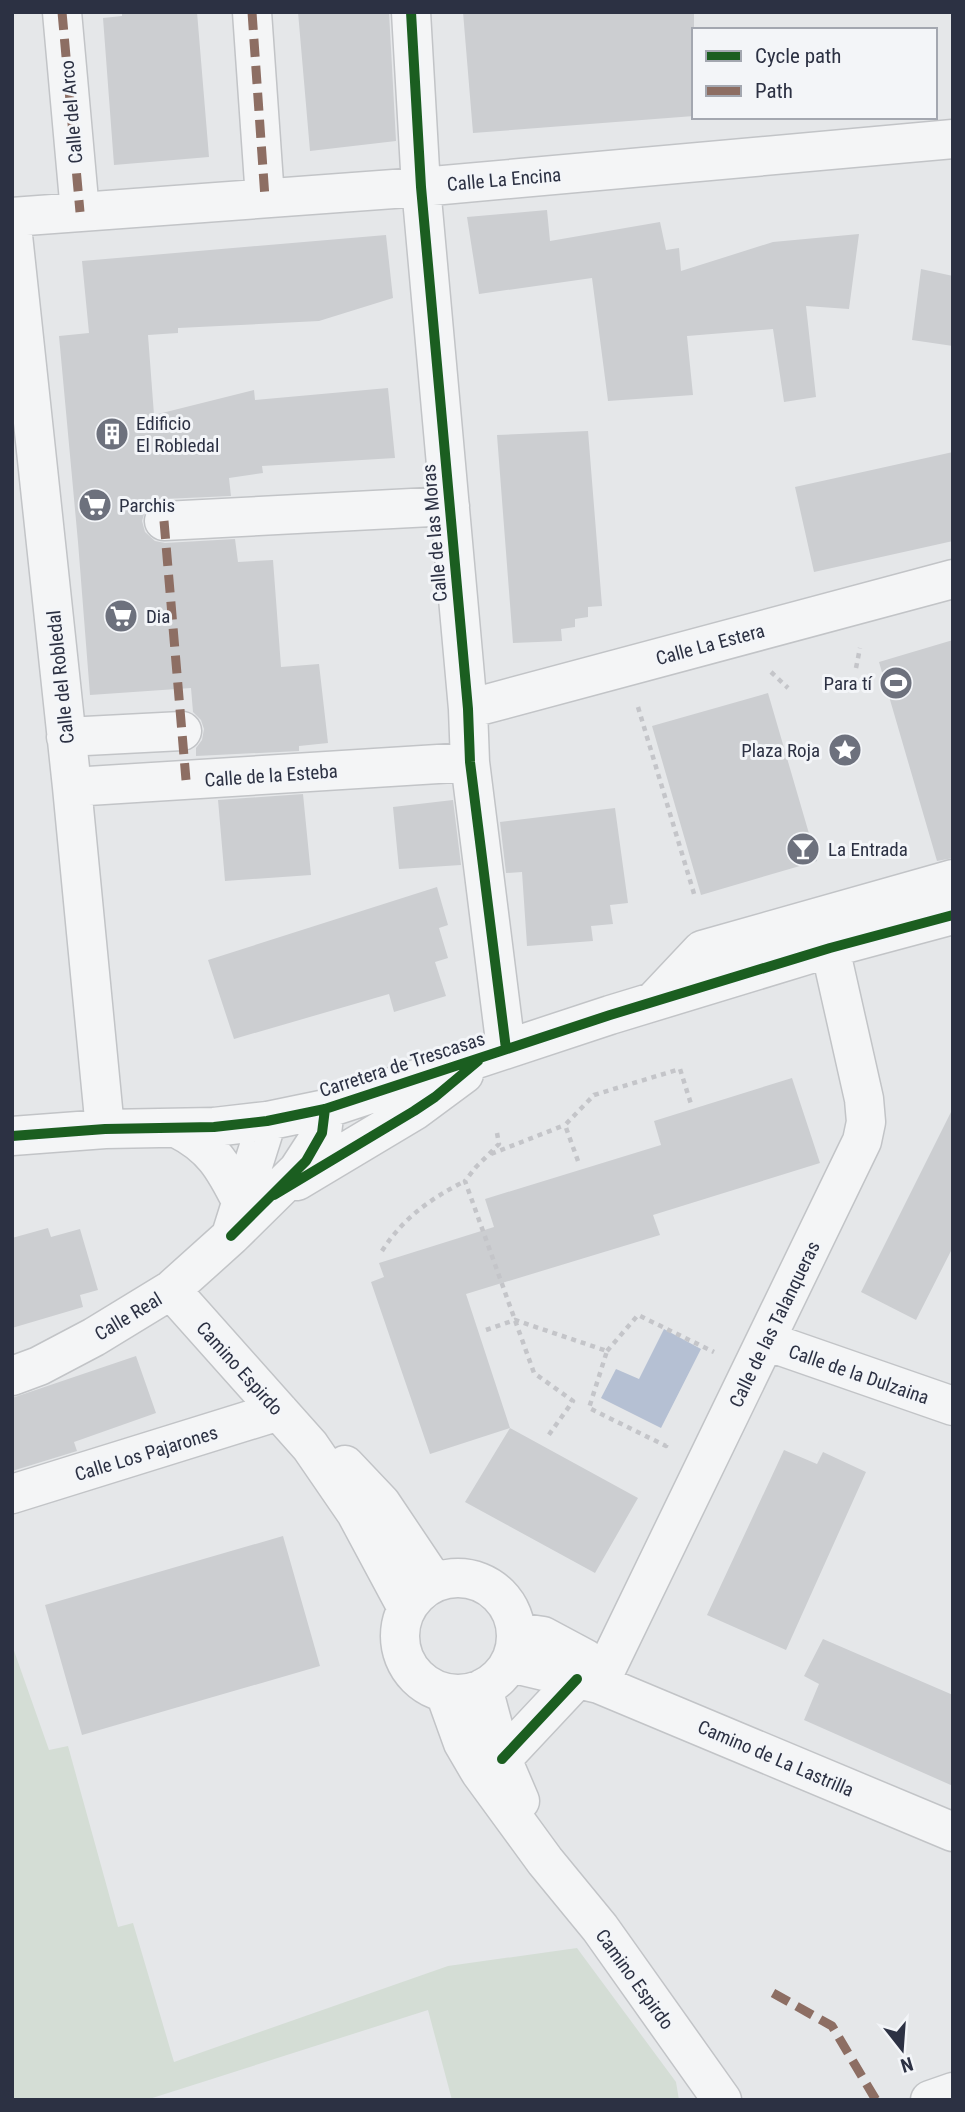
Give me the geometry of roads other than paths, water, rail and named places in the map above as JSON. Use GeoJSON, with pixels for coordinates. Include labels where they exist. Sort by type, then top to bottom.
{"type":"FeatureCollection","features":[{"type":"Feature","properties":{"kind":"street","name":"Calle del Arco"},"geometry":{"type":"LineString","coordinates":[[62,12],[80,212]]}},
{"type":"Feature","properties":{"kind":"street"},"geometry":{"type":"LineString","coordinates":[[252,12],[265,198]]}},
{"type":"Feature","properties":{"kind":"street","name":"Calle de las Moras"},"geometry":{"type":"LineString","coordinates":[[411,12],[421,187],[468,709],[494,1053]]}},
{"type":"Feature","properties":{"kind":"street","name":"Calle La Encina"},"geometry":{"type":"LineString","coordinates":[[12,217],[421,187],[953,139]]}},
{"type":"Feature","properties":{"kind":"street","name":"Calle del Robledal"},"geometry":{"type":"LineString","coordinates":[[12,226],[72,788],[105,1129]]}},
{"type":"Feature","properties":{"kind":"street","name":"Calle de las Moras"},"geometry":{"type":"LineString","coordinates":[[164,521],[450,506]]}},
{"type":"Feature","properties":{"kind":"street","name":"Calle La Estera"},"geometry":{"type":"LineString","coordinates":[[468,709],[953,579]]}},
{"type":"Feature","properties":{"kind":"street"},"geometry":{"type":"LineString","coordinates":[[66,737],[182,731]]}},
{"type":"Feature","properties":{"kind":"street","name":"Calle de la Esteba"},"geometry":{"type":"LineString","coordinates":[[72,788],[470,762]]}},
{"type":"Feature","properties":{"kind":"street","name":"Carretera de Trescasas"},"geometry":{"type":"LineString","coordinates":[[653,1002],[702,950],[953,879]]}},
{"type":"Feature","properties":{"kind":"street","name":"Carretera de Trescasas"},"geometry":{"type":"LineString","coordinates":[[833,961],[953,915]]}},
{"type":"Feature","properties":{"kind":"street","name":"Carretera de Trescasas"},"geometry":{"type":"LineString","coordinates":[[20,1130],[178,1129],[267,1121],[325,1109],[763,968],[833,961],[953,942]]}},
{"type":"Feature","properties":{"kind":"street","name":"Calle de las Talanqueras"},"geometry":{"type":"LineString","coordinates":[[502,1759],[588,1681],[766,1341],[862,1141],[866,1122],[864,1100],[833,961]]}},
{"type":"Feature","properties":{"kind":"street","name":"Calle Real"},"geometry":{"type":"LineString","coordinates":[[248,1211],[424,1104],[494,1053]]}},
{"type":"Feature","properties":{"kind":"street","name":"Calle Real"},"geometry":{"type":"LineString","coordinates":[[12,1376],[39,1366],[94,1337],[171,1290],[248,1211],[312,1152],[323,1133],[325,1109]]}},
{"type":"Feature","properties":{"kind":"street"},"geometry":{"type":"LineString","coordinates":[[248,1211],[267,1121]]}},
{"type":"Feature","properties":{"kind":"street"},"geometry":{"type":"LineString","coordinates":[[178,1129],[207,1147],[248,1211]]}},
{"type":"Feature","properties":{"kind":"street","name":"Camino Espirdo"},"geometry":{"type":"LineString","coordinates":[[171,1290],[310,1446],[356,1513],[407,1608]]}},
{"type":"Feature","properties":{"kind":"street","name":"Calle de la Dulzaina"},"geometry":{"type":"LineString","coordinates":[[766,1341],[953,1406]]}},
{"type":"Feature","properties":{"kind":"street","name":"Calle Los Pajarones"},"geometry":{"type":"LineString","coordinates":[[12,1494],[279,1411]]}},
{"type":"Feature","properties":{"kind":"street","name":"Camino Espirdo"},"geometry":{"type":"LineString","coordinates":[[310,1446],[346,1466],[381,1503],[435,1582],[459,1578],[483,1583],[494,1589],[509,1608],[503,1661],[502,1759],[545,1861]]}},
{"type":"Feature","properties":{"kind":"street"},"geometry":{"type":"LineString","coordinates":[[435,1582],[423,1589],[407,1608],[401,1622],[400,1638],[402,1653],[408,1666],[418,1679],[430,1688],[458,1695],[503,1661],[543,1636],[586,1659],[588,1681]]}},
{"type":"Feature","properties":{"kind":"street","name":"Camino de La Lastrilla"},"geometry":{"type":"LineString","coordinates":[[588,1681],[953,1832]]}},
{"type":"Feature","properties":{"kind":"street","name":"Camino Espirdo"},"geometry":{"type":"LineString","coordinates":[[445,1693],[463,1743],[480,1772],[545,1861],[600,1928],[722,2100]]}},
{"type":"Feature","properties":{"kind":"street"},"geometry":{"type":"LineString","coordinates":[[930,2100],[953,2092]]}},
{"type":"Feature","properties":{"kind":"water"},"geometry":{"type":"Polygon","coordinates":[[[664,1329],[701,1349],[661,1428],[601,1398],[616,1369],[639,1379],[664,1329]]]}},
{"type":"Feature","properties":{"kind":"place","name":"Edificio El Robledal"},"geometry":{"type":"Point","coordinates":[112,434]}},
{"type":"Feature","properties":{"kind":"place","name":"Parchis"},"geometry":{"type":"Point","coordinates":[95,505]}},
{"type":"Feature","properties":{"kind":"place","name":"Dia"},"geometry":{"type":"Point","coordinates":[121,616]}},
{"type":"Feature","properties":{"kind":"place","name":"Para tí"},"geometry":{"type":"Point","coordinates":[896,683]}},
{"type":"Feature","properties":{"kind":"place","name":"Plaza Roja"},"geometry":{"type":"Point","coordinates":[845,750]}},
{"type":"Feature","properties":{"kind":"place","name":"La Entrada"},"geometry":{"type":"Point","coordinates":[803,849]}}]}
